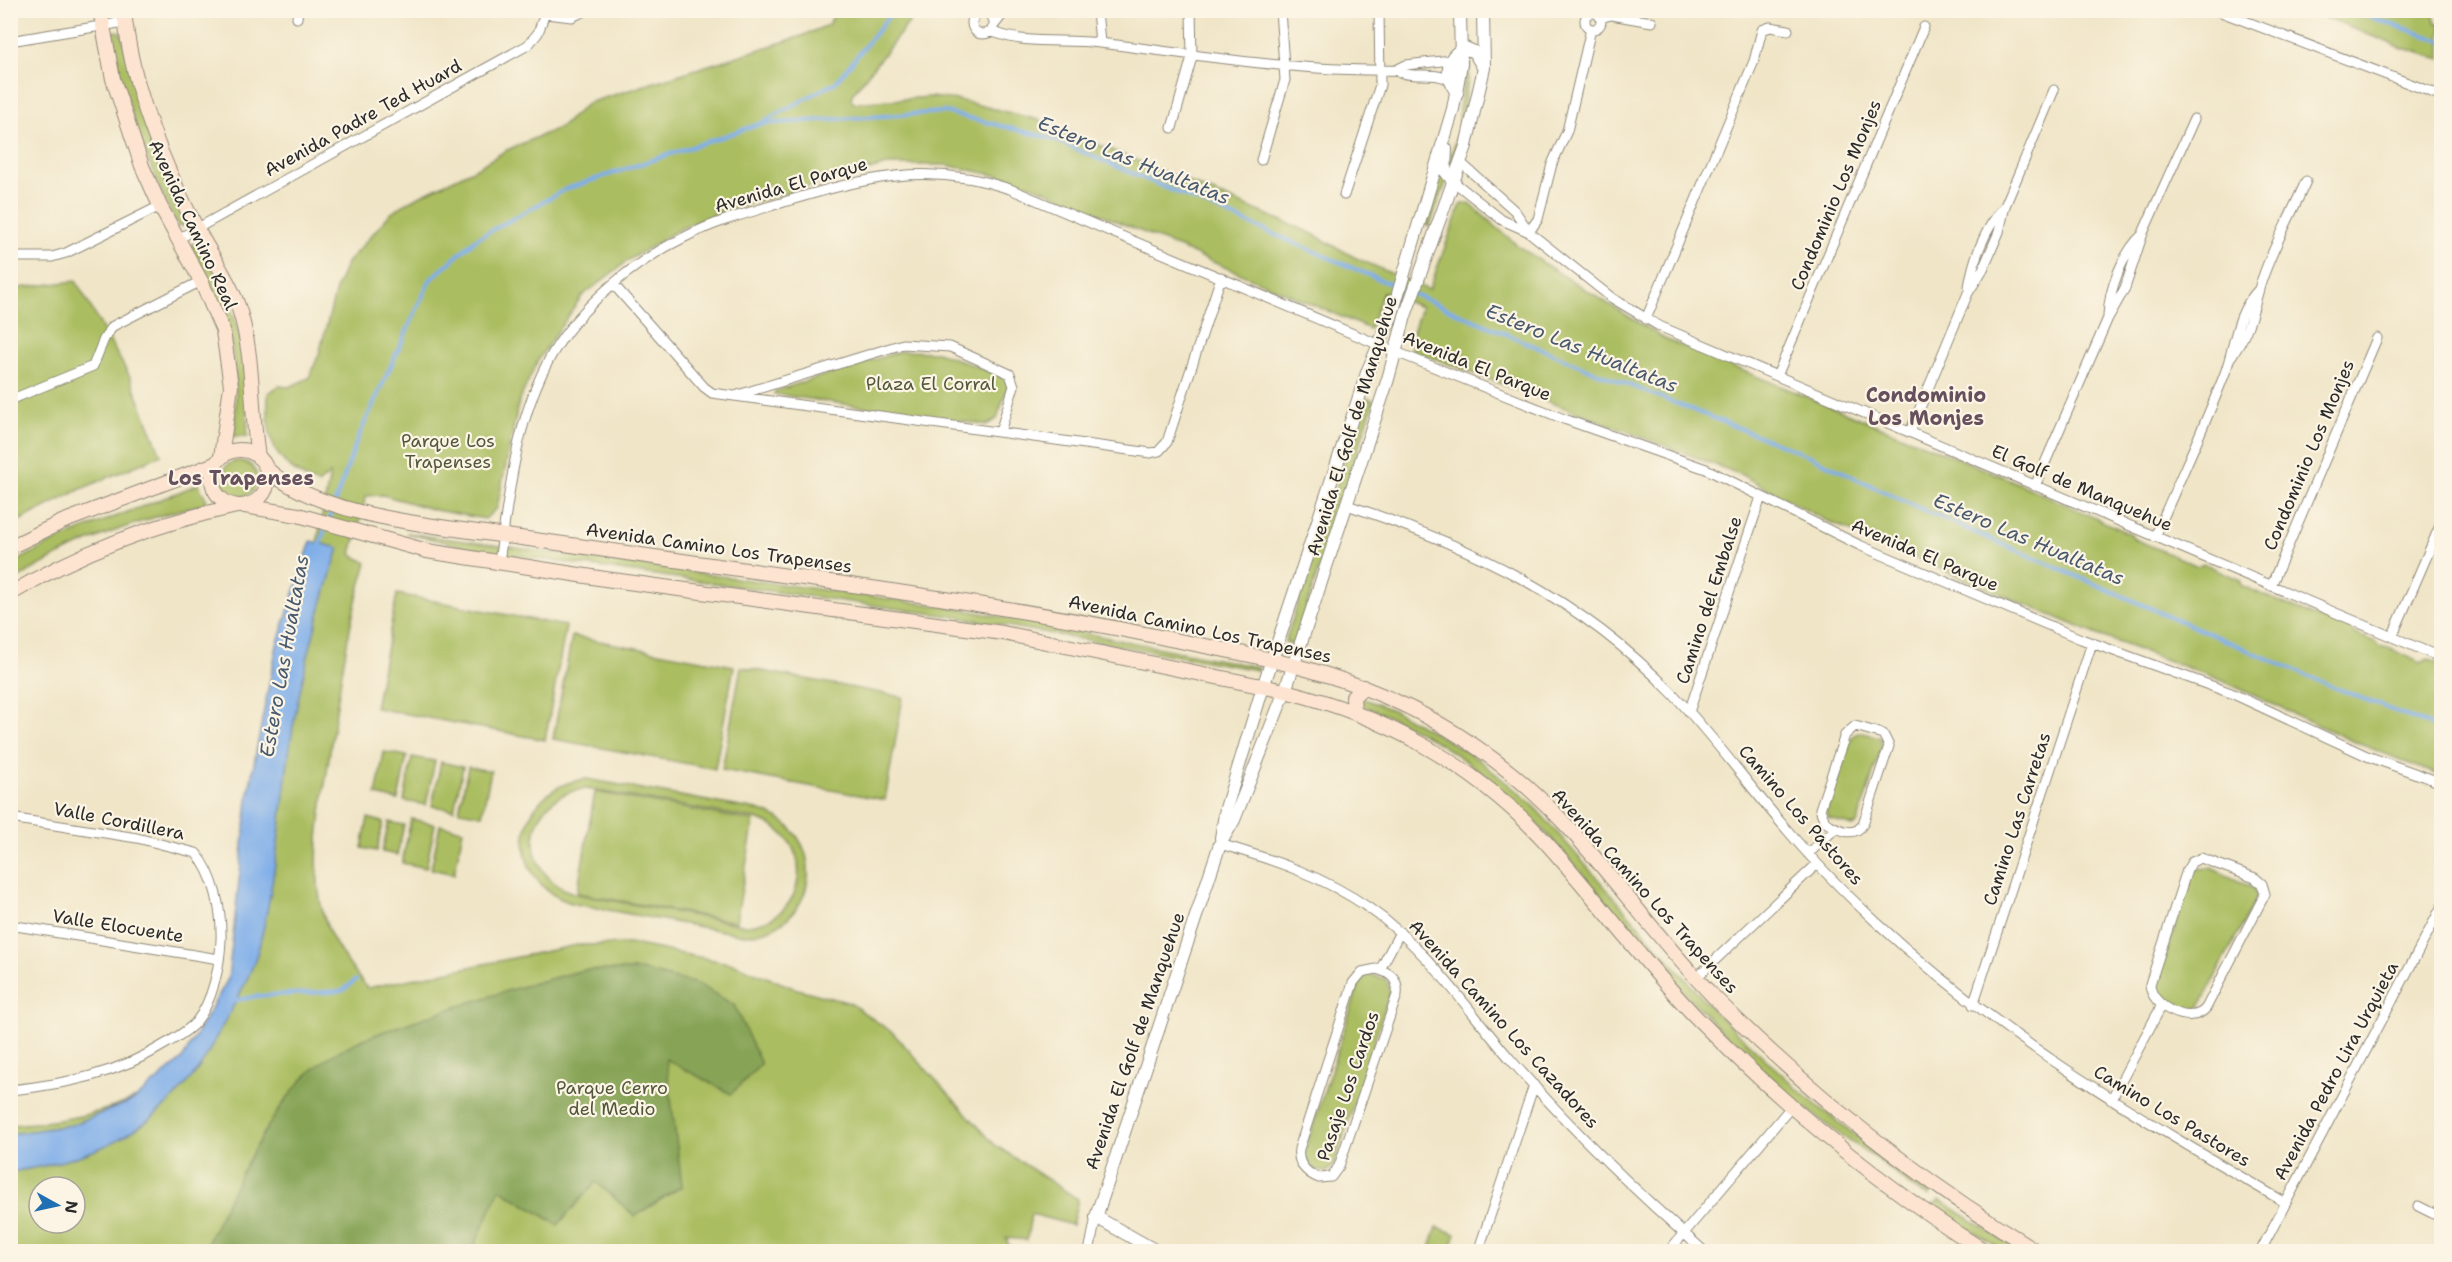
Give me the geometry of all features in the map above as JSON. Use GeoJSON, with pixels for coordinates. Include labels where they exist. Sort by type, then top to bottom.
{"type":"FeatureCollection","features":[{"type":"Feature","properties":{"kind":"main road","name":"Avenida Camino Real"},"geometry":{"type":"LineString","coordinates":[[100,10],[113,79],[129,130],[160,206],[201,281],[223,331],[230,370],[230,402],[218,461]]}},
{"type":"Feature","properties":{"kind":"main road","name":"Avenida Camino Real"},"geometry":{"type":"LineString","coordinates":[[124,16],[153,134],[196,228],[236,301],[244,324],[251,357],[253,424],[262,462]]}},
{"type":"Feature","properties":{"kind":"main road"},"geometry":{"type":"LineString","coordinates":[[10,547],[62,522],[218,461],[236,450],[248,451],[262,462],[268,480],[264,492],[256,501],[176,521],[121,540],[66,563],[10,594]]}},
{"type":"Feature","properties":{"kind":"main road"},"geometry":{"type":"LineString","coordinates":[[218,461],[212,476],[216,494],[225,502],[298,515],[427,551],[1003,633],[1285,691],[1353,711],[1399,732],[1442,756],[1516,813],[1553,850],[1673,992],[1791,1107],[1855,1160],[1986,1251]]}},
{"type":"Feature","properties":{"kind":"main road","name":"Avenida Camino Los Trapenses"},"geometry":{"type":"LineString","coordinates":[[262,462],[284,484],[306,495],[420,526],[934,596],[1071,619],[1294,666],[1363,687],[1455,733],[1518,779],[1572,831],[1696,978],[1816,1092],[1874,1141],[1939,1188],[2038,1251]]}},
{"type":"Feature","properties":{"kind":"main road"},"geometry":{"type":"LineString","coordinates":[[1353,711],[1353,698],[1363,687]]}},
{"type":"Feature","properties":{"kind":"main road"},"geometry":{"type":"LineString","coordinates":[[1916,1204],[1933,1199],[1939,1188]]}},
{"type":"Feature","properties":{"kind":"street"},"geometry":{"type":"LineString","coordinates":[[546,12],[572,17],[587,10]]}},
{"type":"Feature","properties":{"kind":"street"},"geometry":{"type":"LineString","coordinates":[[1006,10],[993,28],[1024,41],[1100,43],[1192,57],[1285,66],[1396,70],[1408,75],[1439,76],[1449,80]]}},
{"type":"Feature","properties":{"kind":"street"},"geometry":{"type":"LineString","coordinates":[[1097,10],[1100,43]]}},
{"type":"Feature","properties":{"kind":"street"},"geometry":{"type":"LineString","coordinates":[[1172,128],[1192,57],[1191,10]]}},
{"type":"Feature","properties":{"kind":"street"},"geometry":{"type":"LineString","coordinates":[[1261,160],[1284,86],[1285,66],[1280,10]]}},
{"type":"Feature","properties":{"kind":"street"},"geometry":{"type":"LineString","coordinates":[[1344,195],[1378,96],[1379,10]]}},
{"type":"Feature","properties":{"kind":"street","name":"Avenida El Golf de Manquehue"},"geometry":{"type":"LineString","coordinates":[[1089,1251],[1096,1217],[1220,844],[1251,780],[1294,666],[1396,352],[1399,314],[1416,228],[1457,93],[1462,49],[1460,10]]}},
{"type":"Feature","properties":{"kind":"street","name":"Avenida El Golf de Manquehue"},"geometry":{"type":"LineString","coordinates":[[1220,844],[1226,808],[1263,687],[1379,345],[1399,314],[1422,267],[1454,182],[1475,113],[1484,69],[1483,10]]}},
{"type":"Feature","properties":{"kind":"street"},"geometry":{"type":"LineString","coordinates":[[2216,10],[2442,96]]}},
{"type":"Feature","properties":{"kind":"street","name":"Avenida Padre Ted Huard"},"geometry":{"type":"LineString","coordinates":[[178,239],[528,45],[538,33],[546,12]]}},
{"type":"Feature","properties":{"kind":"street"},"geometry":{"type":"LineString","coordinates":[[1591,29],[1585,21],[1588,12],[1600,18],[1611,15],[1653,22]]}},
{"type":"Feature","properties":{"kind":"street"},"geometry":{"type":"LineString","coordinates":[[10,41],[102,26],[124,16]]}},
{"type":"Feature","properties":{"kind":"street"},"geometry":{"type":"LineString","coordinates":[[1591,29],[1598,27],[1600,18]]}},
{"type":"Feature","properties":{"kind":"street"},"geometry":{"type":"LineString","coordinates":[[1646,319],[1754,61],[1762,30],[1770,27],[1788,30]]}},
{"type":"Feature","properties":{"kind":"street","name":"Condominio Los Monjes"},"geometry":{"type":"LineString","coordinates":[[1777,376],[1924,27]]}},
{"type":"Feature","properties":{"kind":"street"},"geometry":{"type":"LineString","coordinates":[[1529,232],[1538,219],[1552,164],[1567,130],[1591,29]]}},
{"type":"Feature","properties":{"kind":"street"},"geometry":{"type":"LineString","coordinates":[[1457,93],[1449,80],[1448,69],[1451,60],[1462,49],[1471,50],[1484,69]]}},
{"type":"Feature","properties":{"kind":"street"},"geometry":{"type":"LineString","coordinates":[[1396,70],[1406,65],[1451,60]]}},
{"type":"Feature","properties":{"kind":"street"},"geometry":{"type":"LineString","coordinates":[[1910,432],[1968,293],[1975,262],[1993,222],[2005,206],[2054,90]]}},
{"type":"Feature","properties":{"kind":"street"},"geometry":{"type":"LineString","coordinates":[[2035,486],[2108,318],[2133,269],[2143,233],[2194,119]]}},
{"type":"Feature","properties":{"kind":"street"},"geometry":{"type":"LineString","coordinates":[[1447,130],[1445,171],[1454,182]]}},
{"type":"Feature","properties":{"kind":"street","name":"El Golf de Manquehue"},"geometry":{"type":"LineString","coordinates":[[1460,162],[1515,211],[1529,232]]}},
{"type":"Feature","properties":{"kind":"street","name":"Avenida El Parque"},"geometry":{"type":"LineString","coordinates":[[499,562],[521,435],[546,366],[570,327],[614,285],[655,254],[711,225],[854,181],[914,173],[964,177],[1003,186],[1396,352],[1564,419],[1685,461],[1839,537],[2092,643],[2214,686],[2367,756],[2442,783]]}},
{"type":"Feature","properties":{"kind":"street","name":"El Golf de Manquehue"},"geometry":{"type":"LineString","coordinates":[[1454,182],[1502,219],[1529,232],[1604,292],[1646,319],[2442,658]]}},
{"type":"Feature","properties":{"kind":"street"},"geometry":{"type":"LineString","coordinates":[[2155,537],[2230,358],[2234,335],[2247,305],[2259,290],[2306,182]]}},
{"type":"Feature","properties":{"kind":"street"},"geometry":{"type":"LineString","coordinates":[[10,257],[52,257],[66,253],[160,206]]}},
{"type":"Feature","properties":{"kind":"street"},"geometry":{"type":"LineString","coordinates":[[614,285],[706,389],[736,396],[1147,453],[1159,451],[1167,442],[1221,277]]}},
{"type":"Feature","properties":{"kind":"street"},"geometry":{"type":"LineString","coordinates":[[10,400],[93,366],[104,339],[113,326],[201,281]]}},
{"type":"Feature","properties":{"kind":"street","name":"Condominio Los Monjes"},"geometry":{"type":"LineString","coordinates":[[2271,586],[2377,338]]}},
{"type":"Feature","properties":{"kind":"street"},"geometry":{"type":"LineString","coordinates":[[736,396],[897,345],[945,346],[1010,374],[1014,386],[1000,432]]}},
{"type":"Feature","properties":{"kind":"street","name":"Camino del Embalse"},"geometry":{"type":"LineString","coordinates":[[1689,712],[1761,497]]}},
{"type":"Feature","properties":{"kind":"street","name":"Camino Los Pastores"},"geometry":{"type":"LineString","coordinates":[[1347,505],[1457,545],[1540,589],[1620,646],[1689,712],[1817,864],[1901,945],[1973,1005],[2036,1051],[2111,1100],[2286,1203]]}},
{"type":"Feature","properties":{"kind":"street"},"geometry":{"type":"LineString","coordinates":[[2392,637],[2442,521]]}},
{"type":"Feature","properties":{"kind":"street","name":"Camino Las Carretas"},"geometry":{"type":"LineString","coordinates":[[1973,1005],[2092,643]]}},
{"type":"Feature","properties":{"kind":"street"},"geometry":{"type":"LineString","coordinates":[[1855,726],[1880,732],[1887,739],[1888,749],[1863,824],[1854,833],[1836,828],[1822,820],[1820,809],[1845,735],[1855,726]]}},
{"type":"Feature","properties":{"kind":"street","name":"Valle Cordillera"},"geometry":{"type":"LineString","coordinates":[[10,1090],[89,1078],[117,1069],[156,1050],[190,1028],[198,1018],[214,982],[221,935],[218,904],[208,875],[196,853],[137,838],[13,818]]}},
{"type":"Feature","properties":{"kind":"street"},"geometry":{"type":"LineString","coordinates":[[1808,854],[1836,828]]}},
{"type":"Feature","properties":{"kind":"street","name":"Avenida Camino Los Cazadores"},"geometry":{"type":"LineString","coordinates":[[1220,844],[1314,875],[1356,899],[1400,932],[1423,953],[1534,1085],[1606,1162],[1705,1251]]}},
{"type":"Feature","properties":{"kind":"street"},"geometry":{"type":"LineString","coordinates":[[2206,858],[2259,880],[2264,889],[2264,899],[2204,1012],[2188,1017],[2162,1005],[2153,997],[2150,984],[2189,866],[2196,860],[2206,858]]}},
{"type":"Feature","properties":{"kind":"street"},"geometry":{"type":"LineString","coordinates":[[1696,978],[1817,864]]}},
{"type":"Feature","properties":{"kind":"street","name":"Avenida Pedro Lira Urquieta"},"geometry":{"type":"LineString","coordinates":[[2260,1251],[2442,906]]}},
{"type":"Feature","properties":{"kind":"street","name":"Valle Elocuente"},"geometry":{"type":"LineString","coordinates":[[10,926],[219,959]]}},
{"type":"Feature","properties":{"kind":"street"},"geometry":{"type":"LineString","coordinates":[[1380,970],[1400,932]]}},
{"type":"Feature","properties":{"kind":"street","name":"Pasaje Los Cardos"},"geometry":{"type":"LineString","coordinates":[[1380,970],[1393,976],[1398,986],[1397,994],[1339,1167],[1331,1177],[1319,1178],[1303,1167],[1298,1157],[1299,1149],[1353,984],[1362,972],[1380,970]]}},
{"type":"Feature","properties":{"kind":"street"},"geometry":{"type":"LineString","coordinates":[[2111,1100],[2162,1005]]}},
{"type":"Feature","properties":{"kind":"street"},"geometry":{"type":"LineString","coordinates":[[1478,1251],[1534,1085]]}},
{"type":"Feature","properties":{"kind":"street"},"geometry":{"type":"LineString","coordinates":[[1668,1251],[1791,1107]]}},
{"type":"Feature","properties":{"kind":"street"},"geometry":{"type":"LineString","coordinates":[[2418,1206],[2442,1218]]}},
{"type":"Feature","properties":{"kind":"street"},"geometry":{"type":"LineString","coordinates":[[1096,1217],[1158,1251]]}},
{"type":"Feature","properties":{"kind":"green space"},"geometry":{"type":"Polygon","coordinates":[[[837,11],[918,11],[853,93],[851,98],[853,103],[930,97],[958,100],[1039,120],[1311,233],[1354,257],[1429,290],[1461,204],[1470,204],[1517,245],[1665,339],[2011,480],[2131,534],[2134,539],[2198,566],[2205,564],[2240,580],[2242,586],[2324,620],[2330,618],[2352,627],[2353,633],[2376,642],[2378,646],[2389,648],[2421,663],[2428,659],[2441,665],[2441,776],[2350,740],[2221,680],[2098,635],[1825,520],[1742,475],[1412,350],[1410,341],[1421,307],[1383,292],[1370,329],[1039,188],[1004,177],[946,165],[887,165],[726,210],[680,229],[630,259],[582,296],[538,360],[519,401],[497,508],[485,519],[435,510],[383,495],[366,496],[351,554],[367,563],[354,609],[345,656],[319,828],[317,866],[321,905],[333,939],[367,988],[577,945],[632,944],[734,964],[794,988],[850,1003],[893,1033],[995,1145],[1078,1199],[1072,1225],[1031,1214],[1027,1240],[1006,1238],[1012,1252],[11,1252],[11,1125],[55,1121],[101,1111],[145,1094],[181,1068],[229,1012],[330,474],[318,484],[290,468],[281,459],[275,449],[268,424],[268,393],[279,386],[289,387],[309,378],[319,354],[337,286],[347,263],[390,214],[411,200],[475,169],[507,150],[561,127],[588,103],[802,36],[828,25],[837,11]]]}},
{"type":"Feature","properties":{"kind":"green space"},"geometry":{"type":"Polygon","coordinates":[[[2307,11],[2432,11],[2436,23],[2441,23],[2441,59],[2400,47],[2307,11]]]}},
{"type":"Feature","properties":{"kind":"green space"},"geometry":{"type":"Polygon","coordinates":[[[118,31],[122,35],[148,130],[186,221],[184,226],[178,226],[167,204],[132,115],[113,45],[113,32],[118,31]]]}},
{"type":"Feature","properties":{"kind":"green space"},"geometry":{"type":"Polygon","coordinates":[[[1468,57],[1471,59],[1464,108],[1465,130],[1451,165],[1449,161],[1460,128],[1459,109],[1468,57]]]}},
{"type":"Feature","properties":{"kind":"green space"},"geometry":{"type":"Polygon","coordinates":[[[1439,175],[1446,182],[1429,227],[1424,221],[1439,175]]]}},
{"type":"Feature","properties":{"kind":"green space"},"geometry":{"type":"Polygon","coordinates":[[[199,243],[220,282],[240,337],[246,372],[248,436],[234,436],[235,382],[230,338],[216,297],[192,249],[191,245],[199,243]]]}},
{"type":"Feature","properties":{"kind":"green space"},"geometry":{"type":"Polygon","coordinates":[[[76,281],[130,377],[161,455],[81,489],[11,525],[11,289],[76,281]]]}},
{"type":"Feature","properties":{"kind":"green space","name":"Plaza El Corral"},"geometry":{"type":"Polygon","coordinates":[[[901,351],[937,352],[1003,376],[1008,386],[997,419],[987,425],[774,394],[775,391],[901,351]]]}},
{"type":"Feature","properties":{"kind":"green space"},"geometry":{"type":"Polygon","coordinates":[[[1368,398],[1373,400],[1373,404],[1294,645],[1285,642],[1364,401],[1368,398]]]}},
{"type":"Feature","properties":{"kind":"green space"},"geometry":{"type":"Polygon","coordinates":[[[239,461],[252,466],[257,479],[252,492],[239,497],[226,492],[221,479],[226,466],[239,461]]]}},
{"type":"Feature","properties":{"kind":"green space"},"geometry":{"type":"Polygon","coordinates":[[[198,484],[207,500],[203,504],[104,535],[55,557],[11,583],[11,565],[33,552],[79,531],[198,484]]]}},
{"type":"Feature","properties":{"kind":"green space"},"geometry":{"type":"Polygon","coordinates":[[[406,533],[956,608],[1258,667],[1257,670],[957,617],[482,551],[406,533]]]}},
{"type":"Feature","properties":{"kind":"green space"},"geometry":{"type":"Polygon","coordinates":[[[397,594],[566,626],[545,740],[375,708],[397,594]]]}},
{"type":"Feature","properties":{"kind":"green space"},"geometry":{"type":"Polygon","coordinates":[[[572,636],[734,666],[715,769],[553,739],[572,636]]]}},
{"type":"Feature","properties":{"kind":"green space"},"geometry":{"type":"Polygon","coordinates":[[[741,667],[903,697],[885,800],[722,770],[741,667]]]}},
{"type":"Feature","properties":{"kind":"green space"},"geometry":{"type":"Polygon","coordinates":[[[1359,697],[1395,711],[1452,743],[1479,760],[1532,804],[1713,1010],[1804,1095],[1930,1194],[1929,1196],[1914,1188],[1845,1138],[1763,1072],[1665,971],[1564,852],[1530,816],[1493,783],[1453,752],[1409,726],[1358,704],[1359,697]]]}},
{"type":"Feature","properties":{"kind":"green space"},"geometry":{"type":"Polygon","coordinates":[[[1858,732],[1880,737],[1882,746],[1857,824],[1852,826],[1828,818],[1826,811],[1852,737],[1858,732]]]}},
{"type":"Feature","properties":{"kind":"green space"},"geometry":{"type":"Polygon","coordinates":[[[384,752],[407,756],[398,800],[376,795],[384,752]]]}},
{"type":"Feature","properties":{"kind":"green space"},"geometry":{"type":"Polygon","coordinates":[[[412,757],[435,761],[426,805],[404,801],[412,757]]]}},
{"type":"Feature","properties":{"kind":"green space"},"geometry":{"type":"Polygon","coordinates":[[[441,762],[463,767],[454,810],[432,806],[441,762]]]}},
{"type":"Feature","properties":{"kind":"green space"},"geometry":{"type":"Polygon","coordinates":[[[468,767],[491,771],[482,815],[459,811],[468,767]]]}},
{"type":"Feature","properties":{"kind":"green space"},"geometry":{"type":"Polygon","coordinates":[[[587,779],[757,810],[781,821],[798,837],[806,857],[808,878],[802,899],[789,916],[770,929],[744,935],[575,904],[551,893],[535,877],[526,858],[525,837],[530,816],[543,799],[562,786],[587,779]],[[587,789],[565,794],[549,805],[539,819],[534,837],[536,854],[543,871],[557,885],[577,894],[744,925],[766,921],[783,910],[793,895],[798,878],[797,859],[790,842],[776,828],[755,819],[587,789]]]}},
{"type":"Feature","properties":{"kind":"green space"},"geometry":{"type":"Polygon","coordinates":[[[595,792],[754,821],[736,922],[577,893],[595,792]]]}},
{"type":"Feature","properties":{"kind":"green space"},"geometry":{"type":"Polygon","coordinates":[[[368,818],[383,822],[377,851],[362,848],[368,818]]]}},
{"type":"Feature","properties":{"kind":"green space"},"geometry":{"type":"Polygon","coordinates":[[[411,819],[435,824],[426,868],[402,863],[411,819]]]}},
{"type":"Feature","properties":{"kind":"green space"},"geometry":{"type":"Polygon","coordinates":[[[389,822],[404,825],[397,855],[382,852],[389,822]]]}},
{"type":"Feature","properties":{"kind":"green space"},"geometry":{"type":"Polygon","coordinates":[[[440,825],[463,830],[454,874],[431,869],[440,825]]]}},
{"type":"Feature","properties":{"kind":"green space"},"geometry":{"type":"Polygon","coordinates":[[[2211,868],[2254,888],[2257,897],[2199,1008],[2189,1011],[2157,993],[2156,984],[2194,869],[2211,868]]]}},
{"type":"Feature","properties":{"kind":"green space","name":"Parque Cerro del Medio"},"geometry":{"type":"Polygon","coordinates":[[[584,970],[640,970],[698,984],[734,1005],[761,1064],[731,1094],[666,1059],[682,1186],[635,1216],[596,1182],[558,1225],[500,1189],[472,1251],[204,1251],[238,1179],[268,1126],[301,1081],[318,1065],[341,1050],[378,1033],[500,993],[584,970]]]}},
{"type":"Feature","properties":{"kind":"green space"},"geometry":{"type":"Polygon","coordinates":[[[1367,974],[1386,979],[1390,992],[1335,1163],[1327,1172],[1319,1171],[1309,1165],[1304,1153],[1360,981],[1367,974]]]}},
{"type":"Feature","properties":{"kind":"green space"},"geometry":{"type":"Polygon","coordinates":[[[1940,1200],[2020,1251],[2004,1251],[1932,1206],[1940,1200]]]}},
{"type":"Feature","properties":{"kind":"green space"},"geometry":{"type":"Polygon","coordinates":[[[1437,1227],[1456,1234],[1450,1251],[1429,1251],[1437,1227]]]}},
{"type":"Feature","properties":{"kind":"water"},"geometry":{"type":"Polygon","coordinates":[[[311,541],[339,548],[304,671],[290,746],[270,897],[259,947],[248,977],[200,1067],[158,1113],[137,1129],[91,1152],[39,1167],[11,1172],[11,1134],[72,1125],[134,1100],[182,1059],[228,979],[249,791],[263,715],[277,645],[311,541]]]}},
{"type":"Feature","properties":{"kind":"waterway"},"geometry":{"type":"LineString","coordinates":[[763,122],[836,82],[894,10]]}},
{"type":"Feature","properties":{"kind":"waterway"},"geometry":{"type":"LineString","coordinates":[[2349,10],[2442,41]]}},
{"type":"Feature","properties":{"kind":"waterway","name":"Estero Las Hualtatas"},"geometry":{"type":"LineString","coordinates":[[329,519],[357,440],[430,280],[476,239],[566,189],[760,124],[945,112],[1050,138],[1588,369],[1810,456],[1914,506],[2331,686],[2442,730]]}},
{"type":"Feature","properties":{"kind":"waterway","name":"Estero Las Hualtatas"},"geometry":{"type":"LineString","coordinates":[[319,548],[326,526]]}},
{"type":"Feature","properties":{"kind":"waterway"},"geometry":{"type":"LineString","coordinates":[[233,1001],[258,996],[342,991],[356,980]]}},
{"type":"Feature","properties":{"kind":"district","name":"Condominio Los Monjes"},"geometry":{"type":"Point","coordinates":[1926,406]}},
{"type":"Feature","properties":{"kind":"district","name":"Los Trapenses"},"geometry":{"type":"Point","coordinates":[241,478]}},
{"type":"Feature","properties":{"kind":"park label","name":"Parque Los Trapenses"},"geometry":{"type":"Point","coordinates":[448,451]}}]}
